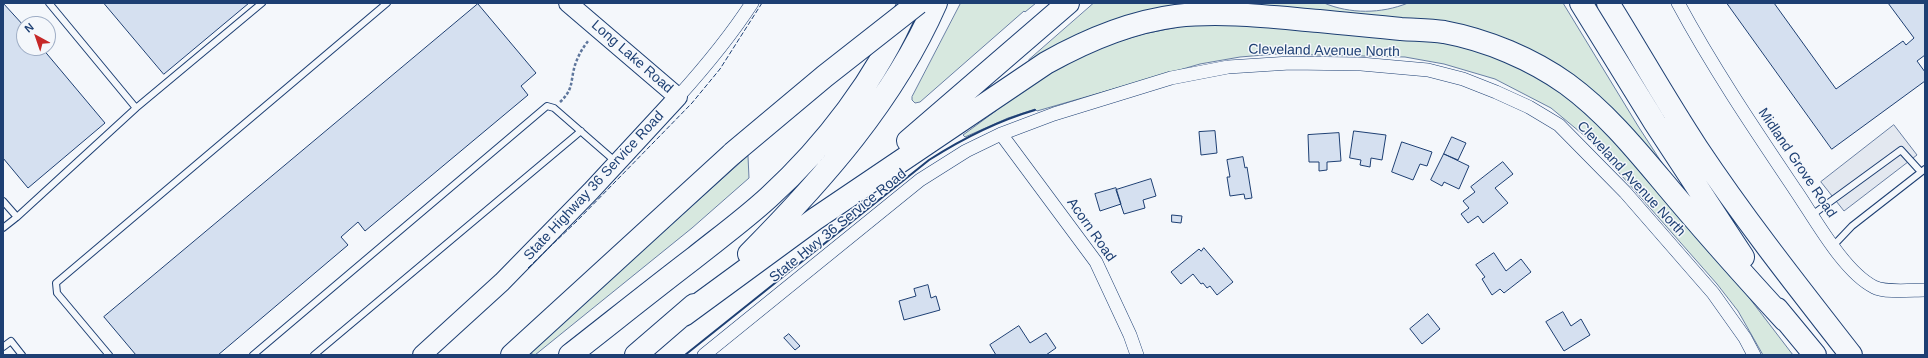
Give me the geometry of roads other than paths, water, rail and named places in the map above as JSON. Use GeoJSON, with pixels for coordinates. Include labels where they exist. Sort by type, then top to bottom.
{"type":"FeatureCollection","features":[{"type":"Feature","properties":{"kind":"highway"},"geometry":{"type":"LineString","coordinates":[[570,355],[750,214],[799,168],[826,137],[851,104],[894,37],[909,3]]}},
{"type":"Feature","properties":{"kind":"highway"},"geometry":{"type":"LineString","coordinates":[[512,355],[733,153],[831,71],[918,3]]}},
{"type":"Feature","properties":{"kind":"highway"},"geometry":{"type":"LineString","coordinates":[[684,315],[776,226],[839,158],[870,117],[899,74],[924,29],[936,3]]}},
{"type":"Feature","properties":{"kind":"highway"},"geometry":{"type":"LineString","coordinates":[[815,219],[911,139],[1068,3]]}},
{"type":"Feature","properties":{"kind":"highway"},"geometry":{"type":"LineString","coordinates":[[1581,3],[1700,194],[1785,320]]}},
{"type":"Feature","properties":{"kind":"highway"},"geometry":{"type":"LineString","coordinates":[[1608,3],[1683,127],[1720,181],[1762,240],[1851,355]]}},
{"type":"Feature","properties":{"kind":"highway"},"geometry":{"type":"LineString","coordinates":[[636,355],[684,315],[815,219],[1046,63],[1108,33],[1135,25],[1175,17],[1210,14],[1255,16],[1444,32],[1476,40],[1520,57],[1566,83],[1592,104],[1616,127],[1707,234],[1815,355]]}},
{"type":"Feature","properties":{"kind":"street","name":"Long Lake Road"},"geometry":{"type":"LineString","coordinates":[[568,3],[678,97]]}},
{"type":"Feature","properties":{"kind":"street","name":"State Highway 36 Service Road"},"geometry":{"type":"LineString","coordinates":[[422,355],[502,282],[617,163],[706,67],[752,3]]}},
{"type":"Feature","properties":{"kind":"street","name":"Midland Grove Road"},"geometry":{"type":"LineString","coordinates":[[1678,3],[1735,100],[1812,215],[1853,270],[1874,288],[1898,291],[1925,290]]}},
{"type":"Feature","properties":{"kind":"street","name":"Cleveland Avenue North"},"geometry":{"type":"LineString","coordinates":[[1001,134],[1054,114],[1171,78],[1228,67],[1290,64],[1361,64],[1428,70],[1463,79],[1516,101],[1559,125],[1625,192],[1713,293],[1745,338],[1754,355]]}},
{"type":"Feature","properties":{"kind":"street","name":"State Hwy 36 Service Road"},"geometry":{"type":"LineString","coordinates":[[704,355],[920,180],[966,152],[1001,134]]}},
{"type":"Feature","properties":{"kind":"street","name":"Acorn Road"},"geometry":{"type":"LineString","coordinates":[[1001,134],[1096,262],[1130,335],[1137,355]]}},
{"type":"Feature","properties":{"kind":"lane"},"geometry":{"type":"LineString","coordinates":[[49,3],[136,108]]}},
{"type":"Feature","properties":{"kind":"lane"},"geometry":{"type":"LineString","coordinates":[[3,228],[136,108],[262,3]]}},
{"type":"Feature","properties":{"kind":"lane"},"geometry":{"type":"LineString","coordinates":[[109,355],[57,293],[56,283],[387,3]]}},
{"type":"Feature","properties":{"kind":"lane"},"geometry":{"type":"LineString","coordinates":[[253,355],[547,106],[554,108],[617,163]]}},
{"type":"Feature","properties":{"kind":"lane"},"geometry":{"type":"LineString","coordinates":[[314,355],[581,131]]}},
{"type":"Feature","properties":{"kind":"lane"},"geometry":{"type":"LineString","coordinates":[[1812,215],[1901,150],[1923,171],[1852,226],[1834,246]]}},
{"type":"Feature","properties":{"kind":"lane"},"geometry":{"type":"LineString","coordinates":[[3,201],[18,216]]}},
{"type":"Feature","properties":{"kind":"lane"},"geometry":{"type":"LineString","coordinates":[[3,347],[11,341],[22,355]]}}]}
